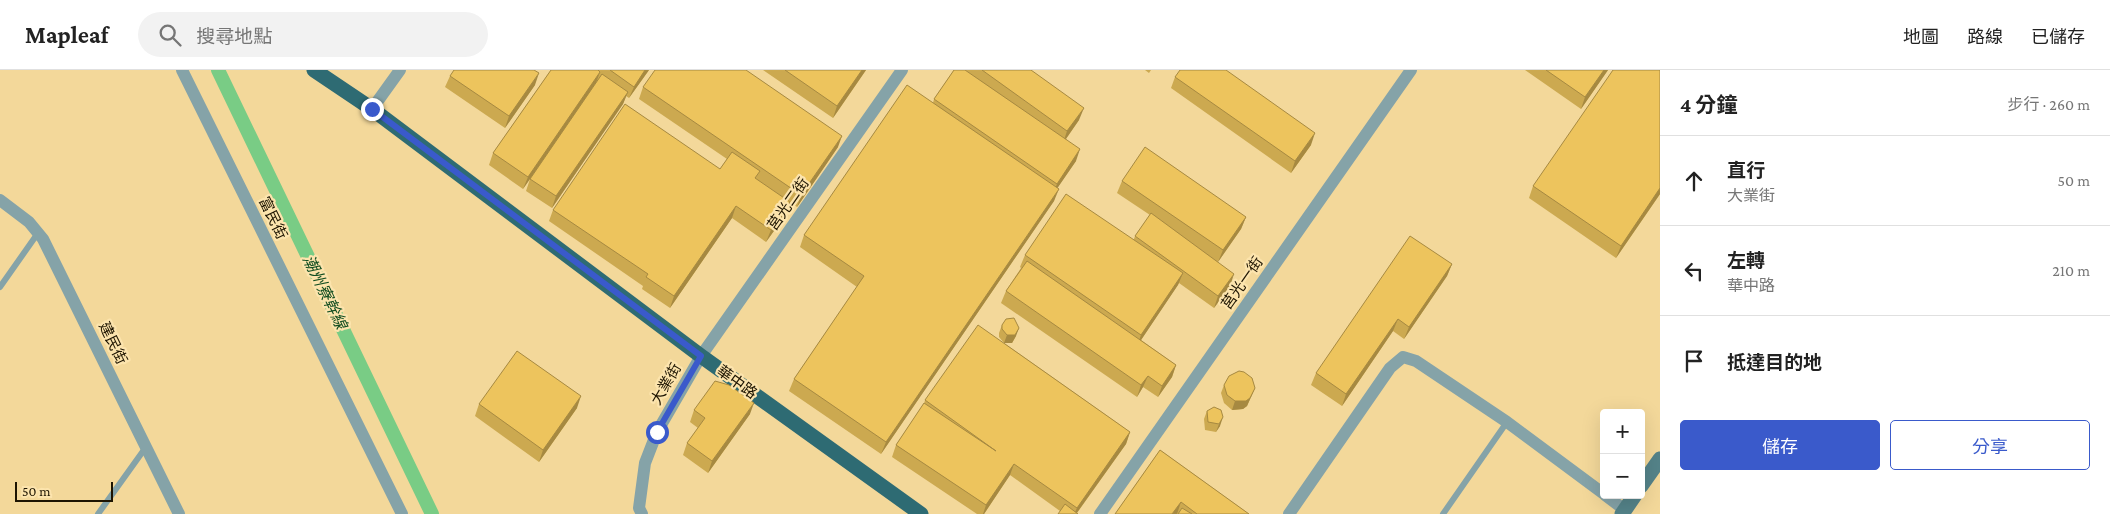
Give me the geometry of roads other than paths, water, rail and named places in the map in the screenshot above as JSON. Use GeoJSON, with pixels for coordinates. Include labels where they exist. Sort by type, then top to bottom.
{"type":"FeatureCollection","features":[{"type":"Feature","properties":{"kind":"main road","name":"華中路"},"geometry":{"type":"LineString","coordinates":[[314,70],[372,109],[701,356],[921,514]]}},
{"type":"Feature","properties":{"kind":"street","name":"富民街"},"geometry":{"type":"LineString","coordinates":[[182,70],[402,514]]}},
{"type":"Feature","properties":{"kind":"street"},"geometry":{"type":"LineString","coordinates":[[372,109],[400,70]]}},
{"type":"Feature","properties":{"kind":"street","name":"莒光二街"},"geometry":{"type":"LineString","coordinates":[[701,356],[902,70]]}},
{"type":"Feature","properties":{"kind":"street","name":"莒光一街"},"geometry":{"type":"LineString","coordinates":[[1100,514],[1411,70]]}},
{"type":"Feature","properties":{"kind":"street","name":"建民街"},"geometry":{"type":"LineString","coordinates":[[0,200],[30,222],[38,233],[179,514]]}},
{"type":"Feature","properties":{"kind":"street","name":"大業街"},"geometry":{"type":"LineString","coordinates":[[642,514],[639,508],[645,463],[657,432],[701,356]]}},
{"type":"Feature","properties":{"kind":"street"},"geometry":{"type":"LineString","coordinates":[[1289,514],[1390,368],[1403,357],[1416,360],[1507,422],[1600,492]]}},
{"type":"Feature","properties":{"kind":"street"},"geometry":{"type":"LineString","coordinates":[[1645,480],[1660,459]]}},
{"type":"Feature","properties":{"kind":"street"},"geometry":{"type":"LineString","coordinates":[[1608,499],[1623,512],[1632,499]]}},
{"type":"Feature","properties":{"kind":"lane"},"geometry":{"type":"LineString","coordinates":[[0,286],[38,233]]}},
{"type":"Feature","properties":{"kind":"lane"},"geometry":{"type":"LineString","coordinates":[[1443,514],[1507,422]]}},
{"type":"Feature","properties":{"kind":"lane"},"geometry":{"type":"LineString","coordinates":[[98,514],[146,447]]}},
{"type":"Feature","properties":{"kind":"waterway","name":"潮州寮幹線"},"geometry":{"type":"LineString","coordinates":[[218,70],[432,514]]}}]}
